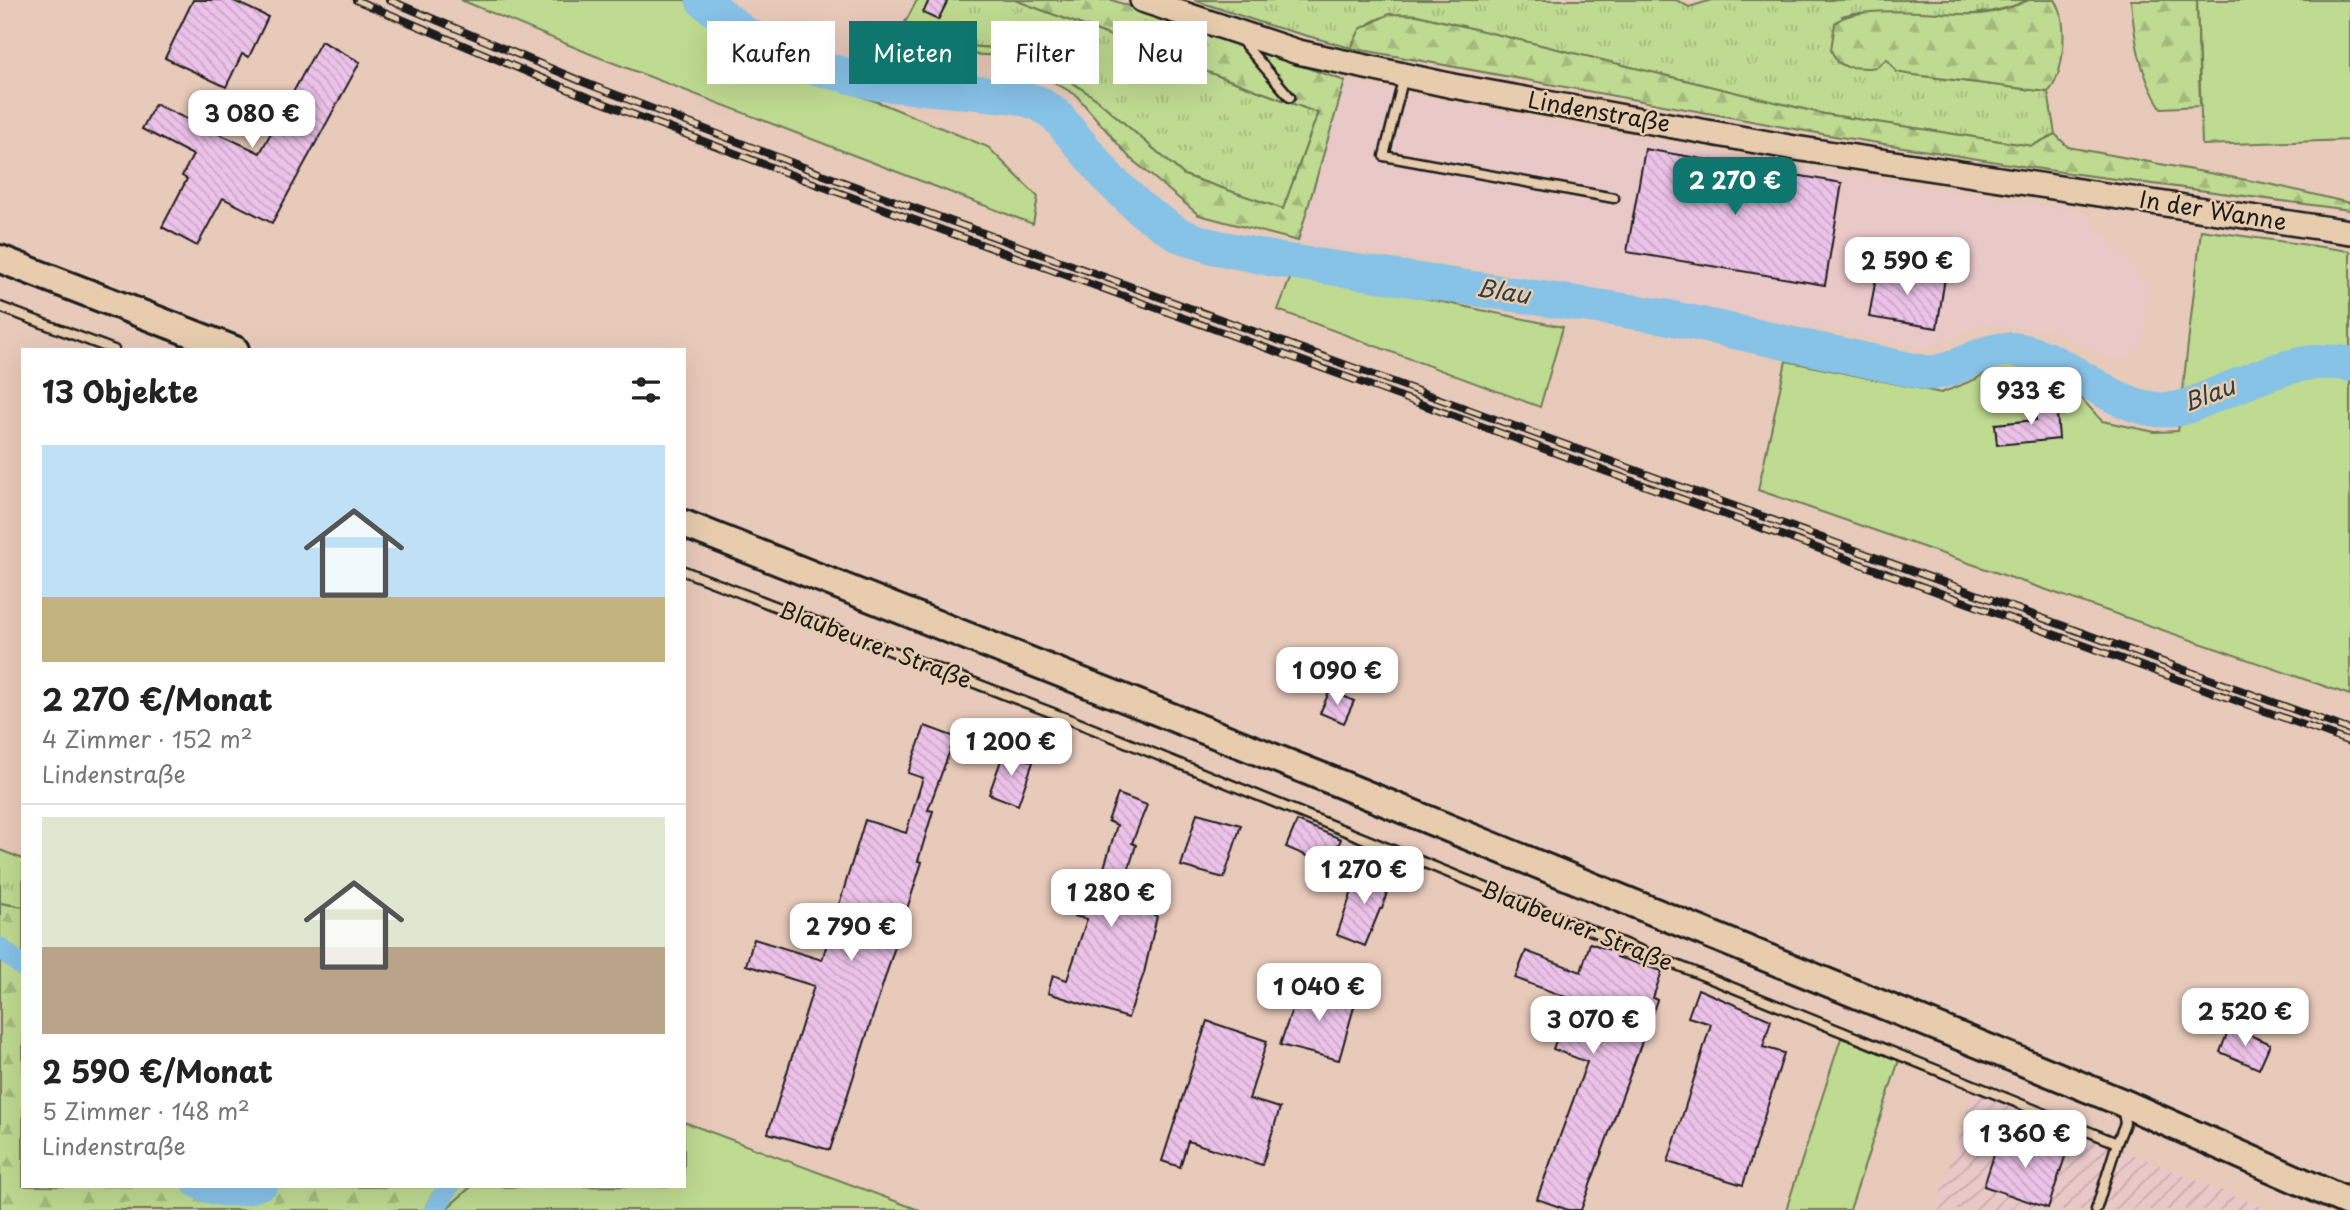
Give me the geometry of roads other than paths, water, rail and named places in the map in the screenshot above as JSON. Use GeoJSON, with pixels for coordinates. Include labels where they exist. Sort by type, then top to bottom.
{"type":"FeatureCollection","features":[{"type":"Feature","properties":{"kind":"main road"},"geometry":{"type":"LineString","coordinates":[[0,259],[230,348]]}},
{"type":"Feature","properties":{"kind":"main road","name":"Blaubeurer Straße"},"geometry":{"type":"LineString","coordinates":[[686,525],[1328,779],[2121,1102],[2350,1203]]}},
{"type":"Feature","properties":{"kind":"street","name":"Lindenstraße"},"geometry":{"type":"LineString","coordinates":[[1142,0],[1164,4],[1235,32],[1298,52],[1404,76],[1795,148],[2076,191]]}},
{"type":"Feature","properties":{"kind":"street","name":"In der Wanne"},"geometry":{"type":"LineString","coordinates":[[2076,191],[2350,232]]}},
{"type":"Feature","properties":{"kind":"lane"},"geometry":{"type":"LineString","coordinates":[[1235,32],[1290,97]]}},
{"type":"Feature","properties":{"kind":"lane"},"geometry":{"type":"LineString","coordinates":[[1404,76],[1384,156],[1614,198]]}},
{"type":"Feature","properties":{"kind":"lane"},"geometry":{"type":"LineString","coordinates":[[0,307],[109,348]]}},
{"type":"Feature","properties":{"kind":"lane","name":"Blaubeurer Straße"},"geometry":{"type":"LineString","coordinates":[[686,572],[1072,720],[2117,1143]]}},
{"type":"Feature","properties":{"kind":"lane"},"geometry":{"type":"LineString","coordinates":[[2095,1210],[2125,1123],[2121,1102]]}},
{"type":"Feature","properties":{"kind":"waterway","name":"Blau"},"geometry":{"type":"LineString","coordinates":[[703,0],[742,32],[806,65],[876,83],[1015,96],[1038,103],[1056,115],[1110,180],[1142,210],[1179,235],[1211,246],[1278,260],[1662,316],[1926,373],[1950,369],[1994,351],[2018,350],[2055,363],[2108,393],[2146,408],[2166,410],[2189,406],[2296,365],[2331,362],[2350,364]]}},
{"type":"Feature","properties":{"kind":"waterway"},"geometry":{"type":"LineString","coordinates":[[0,948],[21,965]]}},
{"type":"Feature","properties":{"kind":"waterway"},"geometry":{"type":"LineString","coordinates":[[197,1188],[211,1194],[231,1196],[264,1188]]}},
{"type":"Feature","properties":{"kind":"waterway"},"geometry":{"type":"LineString","coordinates":[[434,1210],[448,1188]]}},
{"type":"Feature","properties":{"kind":"railway"},"geometry":{"type":"LineString","coordinates":[[356,0],[577,93],[821,186],[2350,742]]}},
{"type":"Feature","properties":{"kind":"railway"},"geometry":{"type":"LineString","coordinates":[[389,0],[583,82],[824,175],[2350,730]]}}]}
